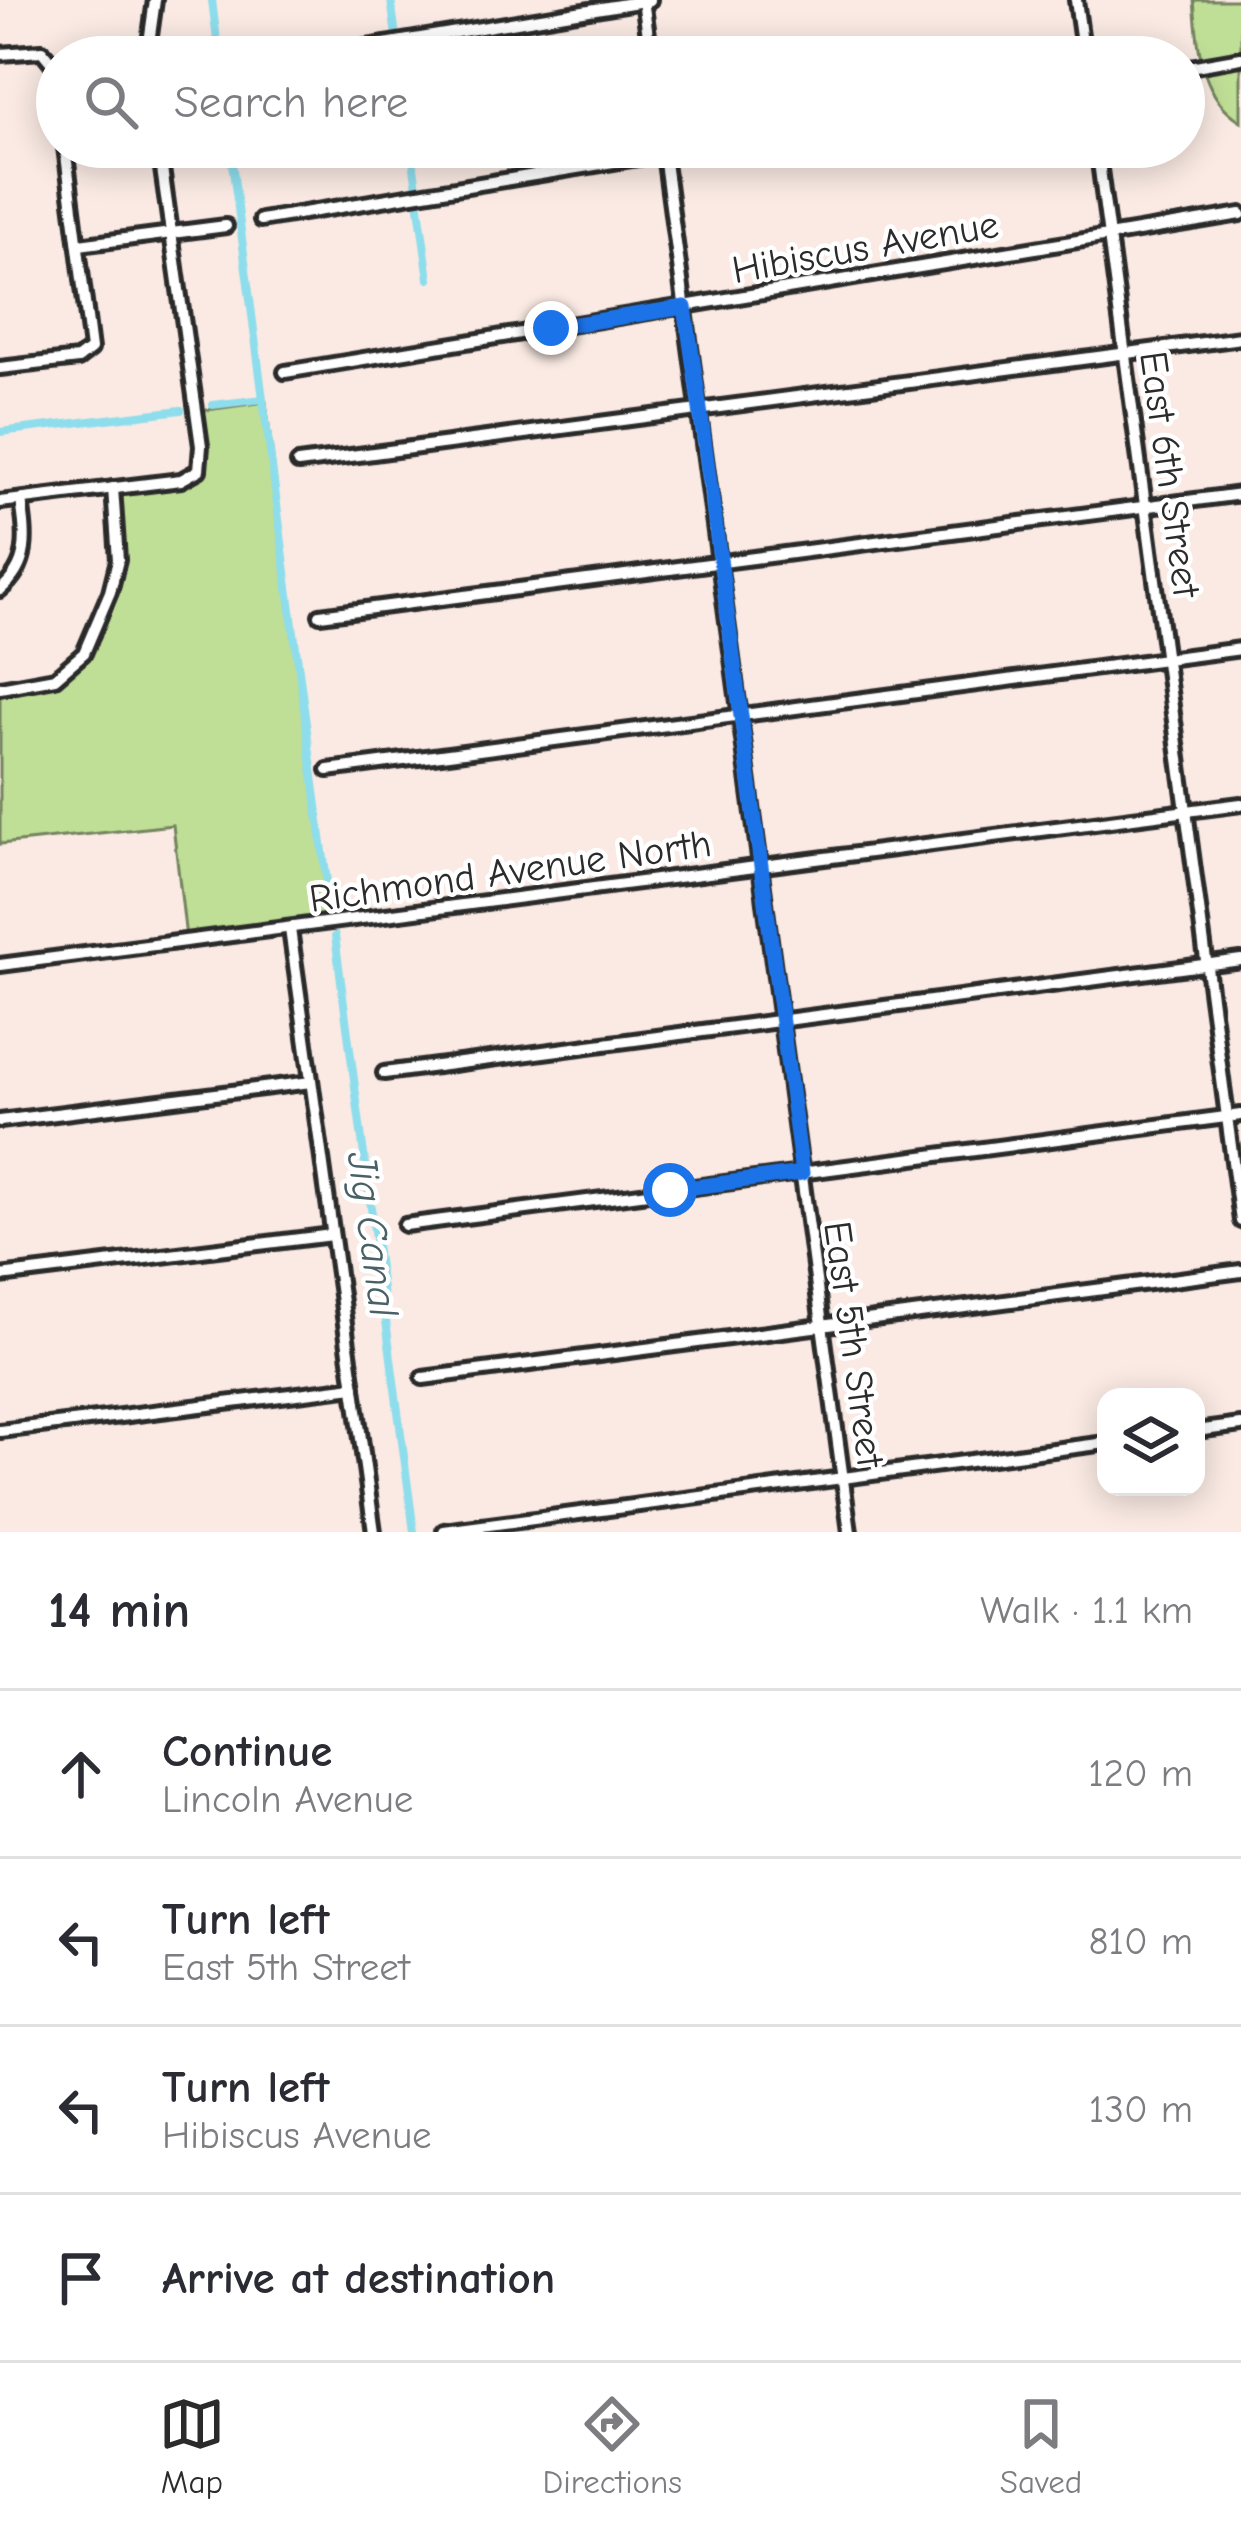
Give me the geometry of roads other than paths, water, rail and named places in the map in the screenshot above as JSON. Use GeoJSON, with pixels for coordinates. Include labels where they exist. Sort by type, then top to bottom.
{"type":"FeatureCollection","features":[{"type":"Feature","properties":{"kind":"street"},"geometry":{"type":"LineString","coordinates":[[150,36],[155,0]]}},
{"type":"Feature","properties":{"kind":"street"},"geometry":{"type":"LineString","coordinates":[[431,36],[645,0],[648,36]]}},
{"type":"Feature","properties":{"kind":"street"},"geometry":{"type":"LineString","coordinates":[[1076,0],[1081,36]]}},
{"type":"Feature","properties":{"kind":"street"},"geometry":{"type":"LineString","coordinates":[[0,54],[36,50]]}},
{"type":"Feature","properties":{"kind":"street"},"geometry":{"type":"LineString","coordinates":[[1205,64],[1241,58]]}},
{"type":"Feature","properties":{"kind":"street"},"geometry":{"type":"LineString","coordinates":[[0,368],[78,359],[89,352],[92,340],[68,168]]}},
{"type":"Feature","properties":{"kind":"street"},"geometry":{"type":"LineString","coordinates":[[0,502],[181,480],[199,470],[201,446],[162,168]]}},
{"type":"Feature","properties":{"kind":"street"},"geometry":{"type":"LineString","coordinates":[[261,220],[560,168]]}},
{"type":"Feature","properties":{"kind":"street","name":"East 5th Street"},"geometry":{"type":"LineString","coordinates":[[666,168],[850,1532]]}},
{"type":"Feature","properties":{"kind":"street","name":"East 6th Street"},"geometry":{"type":"LineString","coordinates":[[1099,168],[1241,1220]]}},
{"type":"Feature","properties":{"kind":"street","name":"Hibiscus Avenue"},"geometry":{"type":"LineString","coordinates":[[285,372],[1241,214]]}},
{"type":"Feature","properties":{"kind":"street"},"geometry":{"type":"LineString","coordinates":[[80,245],[226,226]]}},
{"type":"Feature","properties":{"kind":"street"},"geometry":{"type":"LineString","coordinates":[[298,463],[1241,338]]}},
{"type":"Feature","properties":{"kind":"street"},"geometry":{"type":"LineString","coordinates":[[0,688],[44,682],[67,672],[84,653],[118,560],[112,488]]}},
{"type":"Feature","properties":{"kind":"street"},"geometry":{"type":"LineString","coordinates":[[320,615],[1241,494]]}},
{"type":"Feature","properties":{"kind":"street"},"geometry":{"type":"LineString","coordinates":[[0,590],[18,572],[24,556],[21,500]]}},
{"type":"Feature","properties":{"kind":"street"},"geometry":{"type":"LineString","coordinates":[[328,770],[1241,649]]}},
{"type":"Feature","properties":{"kind":"street","name":"Richmond Avenue North"},"geometry":{"type":"LineString","coordinates":[[0,965],[1241,804]]}},
{"type":"Feature","properties":{"kind":"street"},"geometry":{"type":"LineString","coordinates":[[290,929],[374,1532]]}},
{"type":"Feature","properties":{"kind":"street"},"geometry":{"type":"LineString","coordinates":[[384,1073],[1241,960]]}},
{"type":"Feature","properties":{"kind":"street"},"geometry":{"type":"LineString","coordinates":[[0,1120],[311,1082]]}},
{"type":"Feature","properties":{"kind":"street"},"geometry":{"type":"LineString","coordinates":[[405,1225],[1241,1115]]}},
{"type":"Feature","properties":{"kind":"street"},"geometry":{"type":"LineString","coordinates":[[0,1276],[332,1234]]}},
{"type":"Feature","properties":{"kind":"street"},"geometry":{"type":"LineString","coordinates":[[423,1378],[1241,1270]]}},
{"type":"Feature","properties":{"kind":"street"},"geometry":{"type":"LineString","coordinates":[[0,1431],[354,1387]]}},
{"type":"Feature","properties":{"kind":"street"},"geometry":{"type":"LineString","coordinates":[[1205,1430],[1241,1425]]}},
{"type":"Feature","properties":{"kind":"street"},"geometry":{"type":"LineString","coordinates":[[444,1531],[1097,1444]]}},
{"type":"Feature","properties":{"kind":"waterway","name":"Jig Canal"},"geometry":{"type":"LineString","coordinates":[[212,0],[216,36]]}},
{"type":"Feature","properties":{"kind":"waterway"},"geometry":{"type":"LineString","coordinates":[[391,0],[396,36]]}},
{"type":"Feature","properties":{"kind":"waterway","name":"Jig Canal"},"geometry":{"type":"LineString","coordinates":[[233,168],[263,399]]}},
{"type":"Feature","properties":{"kind":"waterway"},"geometry":{"type":"LineString","coordinates":[[414,168],[417,188]]}},
{"type":"Feature","properties":{"kind":"waterway"},"geometry":{"type":"LineString","coordinates":[[418,200],[429,279]]}},
{"type":"Feature","properties":{"kind":"waterway","name":"Jig Canal"},"geometry":{"type":"LineString","coordinates":[[213,405],[263,399],[331,912]]}},
{"type":"Feature","properties":{"kind":"waterway","name":"Jig Canal"},"geometry":{"type":"LineString","coordinates":[[0,432],[181,410]]}},
{"type":"Feature","properties":{"kind":"waterway","name":"Jig Canal"},"geometry":{"type":"LineString","coordinates":[[335,936],[414,1532]]}}]}
